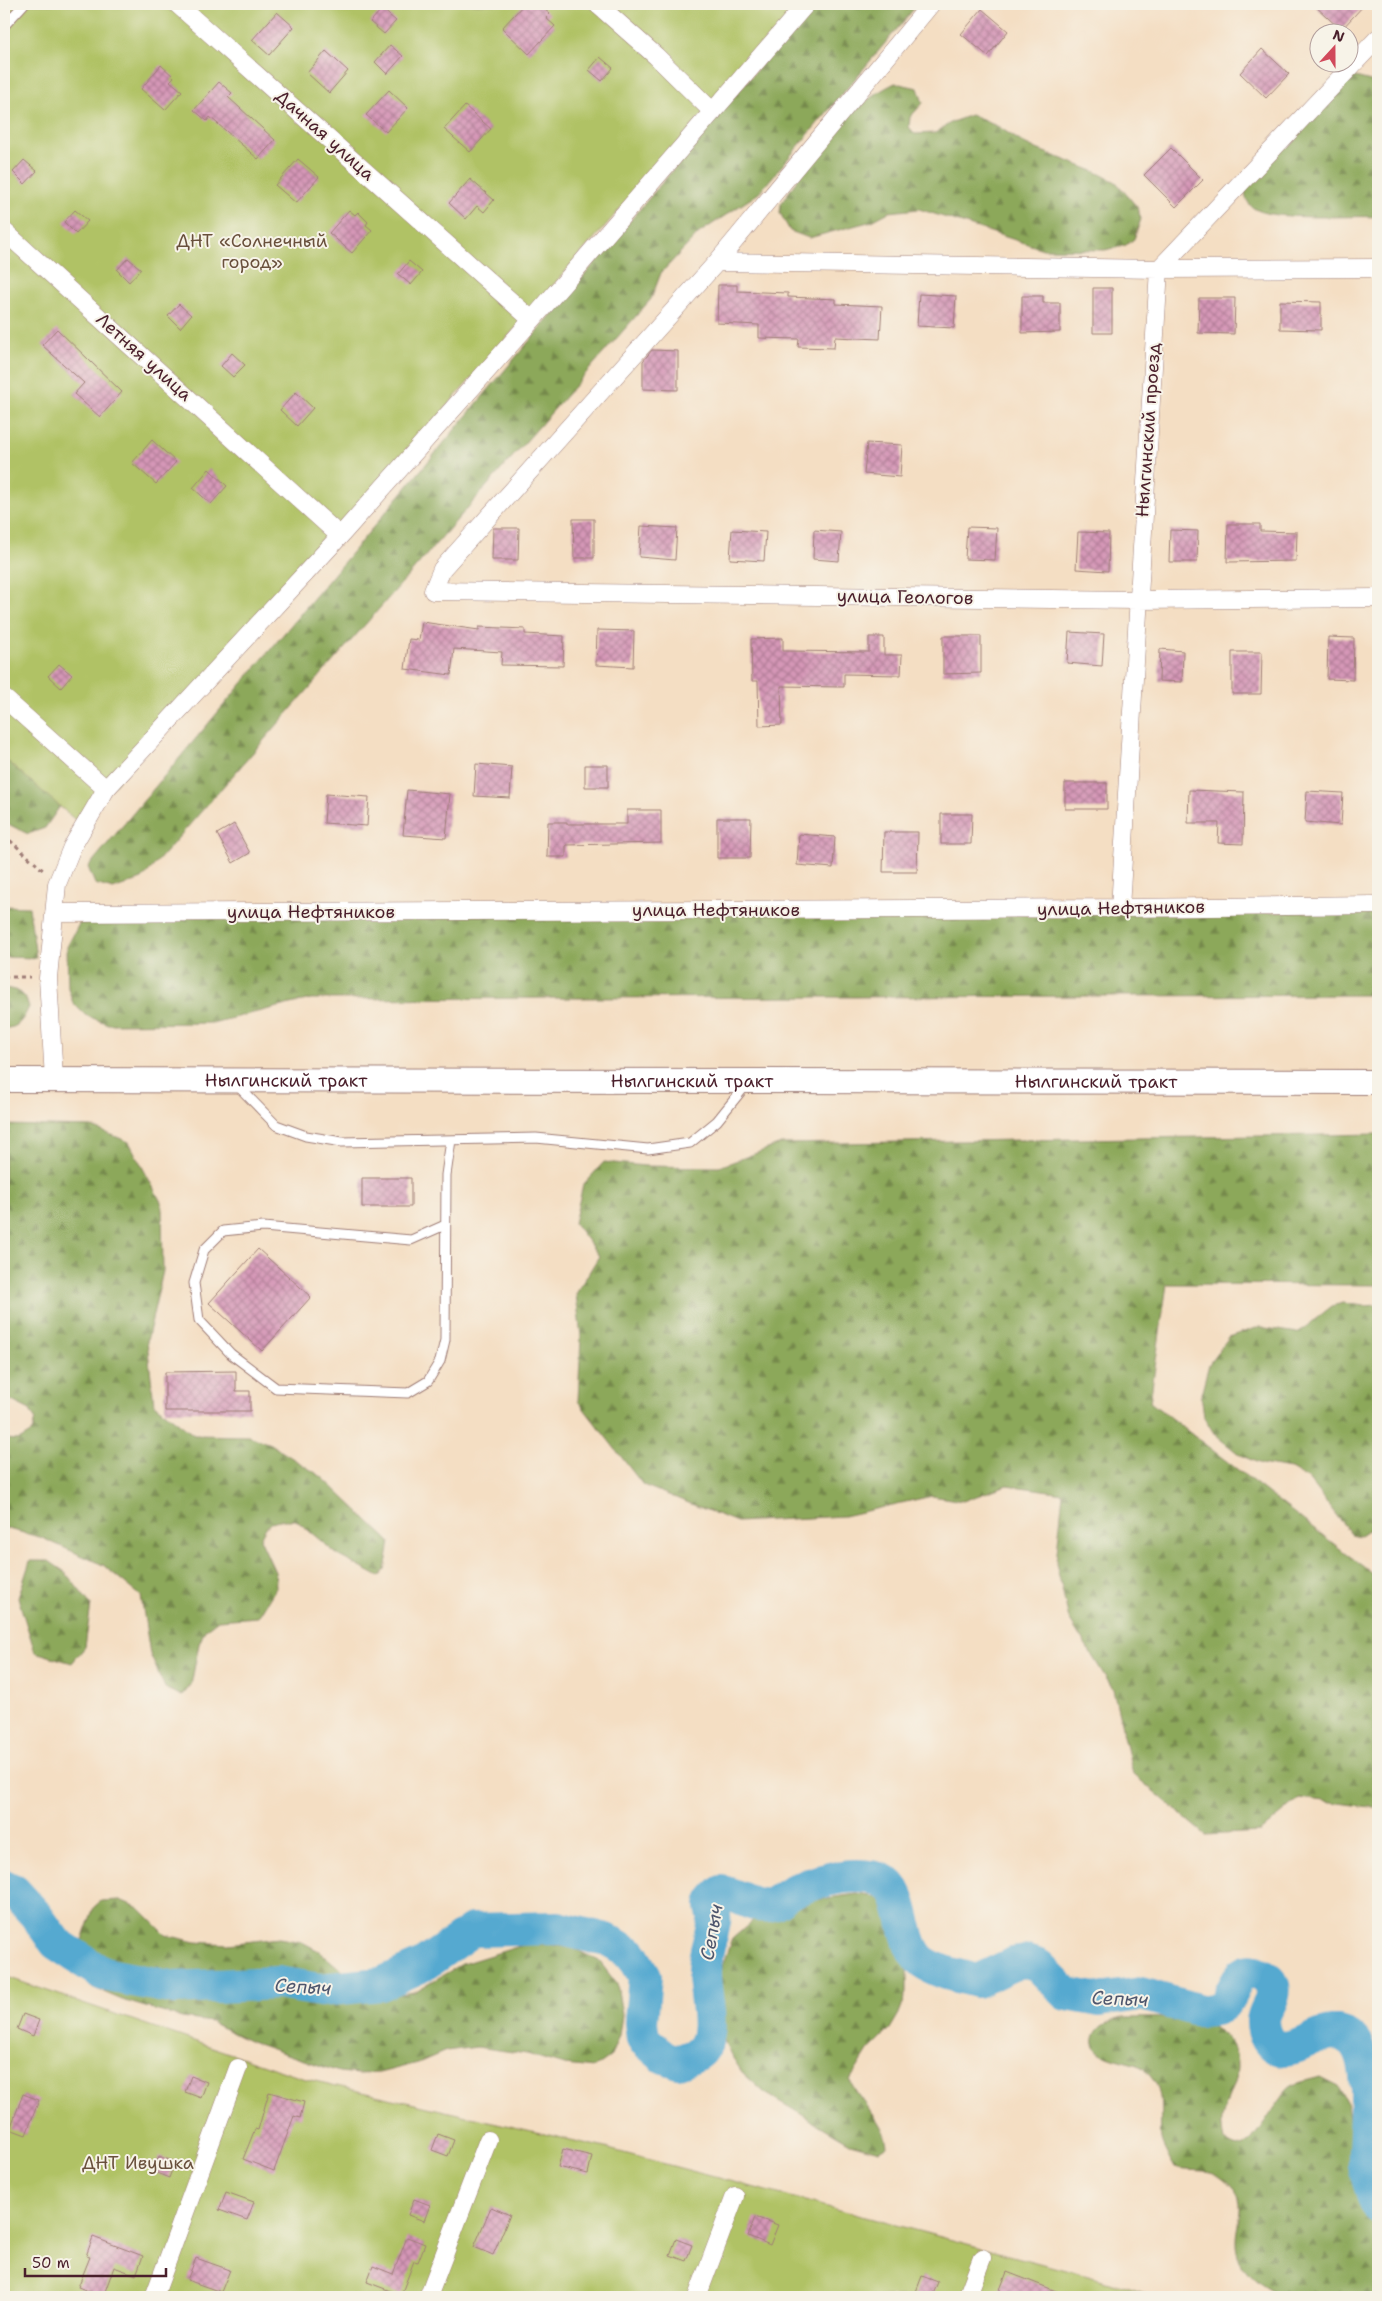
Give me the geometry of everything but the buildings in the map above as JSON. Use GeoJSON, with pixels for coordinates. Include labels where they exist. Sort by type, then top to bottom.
{"type":"FeatureCollection","features":[{"type":"Feature","properties":{"kind":"main road","name":"Нылгинский тракт"},"geometry":{"type":"LineString","coordinates":[[4,1080],[1378,1082]]}},
{"type":"Feature","properties":{"kind":"street","name":"Дачная улица"},"geometry":{"type":"LineString","coordinates":[[178,4],[532,320]]}},
{"type":"Feature","properties":{"kind":"street"},"geometry":{"type":"LineString","coordinates":[[597,4],[656,56],[714,112]]}},
{"type":"Feature","properties":{"kind":"street"},"geometry":{"type":"LineString","coordinates":[[54,1079],[48,978],[57,884],[72,847],[106,789],[340,536],[532,320],[806,4]]}},
{"type":"Feature","properties":{"kind":"street"},"geometry":{"type":"LineString","coordinates":[[717,262],[932,4]]}},
{"type":"Feature","properties":{"kind":"street"},"geometry":{"type":"LineString","coordinates":[[1159,269],[1378,38]]}},
{"type":"Feature","properties":{"kind":"street","name":"Летняя улица"},"geometry":{"type":"LineString","coordinates":[[4,230],[340,536]]}},
{"type":"Feature","properties":{"kind":"street"},"geometry":{"type":"LineString","coordinates":[[717,262],[1159,269],[1378,268]]}},
{"type":"Feature","properties":{"kind":"street","name":"улица Геологов"},"geometry":{"type":"LineString","coordinates":[[717,262],[442,569],[433,591],[1137,600],[1378,598]]}},
{"type":"Feature","properties":{"kind":"street","name":"Нылгинский проезд"},"geometry":{"type":"LineString","coordinates":[[1120,908],[1137,600],[1159,269]]}},
{"type":"Feature","properties":{"kind":"street"},"geometry":{"type":"LineString","coordinates":[[4,698],[106,789]]}},
{"type":"Feature","properties":{"kind":"street","name":"улица Нефтяников"},"geometry":{"type":"LineString","coordinates":[[54,913],[1378,905]]}},
{"type":"Feature","properties":{"kind":"street"},"geometry":{"type":"LineString","coordinates":[[154,2297],[238,2068]]}},
{"type":"Feature","properties":{"kind":"street"},"geometry":{"type":"LineString","coordinates":[[428,2297],[488,2140]]}},
{"type":"Feature","properties":{"kind":"street"},"geometry":{"type":"LineString","coordinates":[[697,2297],[735,2196]]}},
{"type":"Feature","properties":{"kind":"street"},"geometry":{"type":"LineString","coordinates":[[967,2297],[982,2258]]}},
{"type":"Feature","properties":{"kind":"lane"},"geometry":{"type":"LineString","coordinates":[[4,26],[24,4]]}},
{"type":"Feature","properties":{"kind":"lane"},"geometry":{"type":"LineString","coordinates":[[234,1081],[276,1125],[306,1136],[342,1142],[536,1138],[648,1150],[690,1143],[716,1121],[748,1081]]}},
{"type":"Feature","properties":{"kind":"lane"},"geometry":{"type":"LineString","coordinates":[[446,1225],[411,1240],[263,1227],[223,1231],[204,1250],[194,1282],[199,1320],[231,1354],[276,1388],[408,1393],[428,1381],[440,1361],[445,1340],[446,1225],[446,1174],[451,1140]]}},
{"type":"Feature","properties":{"kind":"path"},"geometry":{"type":"LineString","coordinates":[[4,835],[57,884]]}},
{"type":"Feature","properties":{"kind":"path"},"geometry":{"type":"LineString","coordinates":[[4,976],[48,978]]}},
{"type":"Feature","properties":{"kind":"green space","name":"ДНТ «Солнечный город»"},"geometry":{"type":"Polygon","coordinates":[[[4,4],[800,4],[80,824],[4,758],[4,4]]]}},
{"type":"Feature","properties":{"kind":"green space"},"geometry":{"type":"Polygon","coordinates":[[[812,4],[918,4],[759,193],[699,233],[661,273],[651,299],[142,879],[113,889],[95,884],[88,867],[812,4]]]}},
{"type":"Feature","properties":{"kind":"green space"},"geometry":{"type":"Polygon","coordinates":[[[1348,75],[1378,83],[1378,217],[1275,215],[1261,212],[1252,207],[1247,199],[1243,182],[1348,75]]]}},
{"type":"Feature","properties":{"kind":"green space"},"geometry":{"type":"Polygon","coordinates":[[[895,83],[918,88],[923,103],[910,117],[909,127],[915,134],[935,133],[952,122],[971,115],[999,127],[1026,145],[1096,172],[1116,182],[1137,207],[1141,219],[1134,239],[1126,245],[1105,250],[1043,249],[919,209],[889,212],[872,221],[809,238],[790,231],[780,213],[781,204],[804,169],[845,120],[877,93],[895,83]]]}},
{"type":"Feature","properties":{"kind":"green space"},"geometry":{"type":"Polygon","coordinates":[[[4,728],[65,799],[45,828],[28,834],[4,822],[4,728]]]}},
{"type":"Feature","properties":{"kind":"green space"},"geometry":{"type":"Polygon","coordinates":[[[4,906],[29,907],[36,958],[4,957],[4,906]]]}},
{"type":"Feature","properties":{"kind":"green space"},"geometry":{"type":"Polygon","coordinates":[[[1378,912],[1378,995],[311,999],[212,1023],[108,1024],[85,1015],[73,1003],[68,988],[67,947],[79,924],[99,917],[1378,912]]]}},
{"type":"Feature","properties":{"kind":"green space"},"geometry":{"type":"Polygon","coordinates":[[[4,988],[23,995],[29,1007],[20,1022],[9,1028],[4,1028],[4,988]]]}},
{"type":"Feature","properties":{"kind":"green space"},"geometry":{"type":"Polygon","coordinates":[[[4,1125],[92,1127],[129,1142],[162,1204],[163,1271],[147,1341],[154,1404],[194,1435],[249,1436],[270,1444],[322,1477],[390,1542],[385,1570],[379,1577],[339,1556],[296,1520],[277,1520],[270,1524],[266,1527],[260,1539],[275,1572],[276,1588],[258,1617],[218,1620],[205,1630],[199,1644],[191,1685],[182,1696],[165,1688],[150,1654],[141,1596],[103,1565],[40,1537],[4,1528],[4,1439],[19,1440],[32,1432],[35,1419],[30,1410],[4,1397],[4,1125]]]}},
{"type":"Feature","properties":{"kind":"green space"},"geometry":{"type":"Polygon","coordinates":[[[1378,1134],[1378,1285],[1167,1284],[1150,1402],[1378,1578],[1378,1808],[1300,1798],[1260,1832],[1206,1835],[1133,1774],[1113,1689],[1069,1619],[1056,1563],[1063,1493],[1007,1485],[963,1501],[932,1496],[844,1516],[737,1522],[643,1485],[578,1401],[581,1337],[576,1294],[599,1256],[574,1223],[583,1185],[604,1162],[645,1166],[719,1167],[781,1144],[1378,1134]]]}},
{"type":"Feature","properties":{"kind":"green space"},"geometry":{"type":"Polygon","coordinates":[[[1343,1303],[1364,1306],[1378,1305],[1378,1518],[1376,1525],[1360,1536],[1351,1534],[1308,1479],[1291,1469],[1261,1464],[1240,1455],[1215,1435],[1204,1417],[1201,1394],[1209,1364],[1229,1337],[1259,1327],[1298,1333],[1332,1306],[1343,1303]]]}},
{"type":"Feature","properties":{"kind":"green space"},"geometry":{"type":"Polygon","coordinates":[[[30,1561],[49,1561],[65,1572],[91,1605],[85,1647],[72,1663],[35,1652],[18,1598],[30,1561]]]}},
{"type":"Feature","properties":{"kind":"green space"},"geometry":{"type":"Polygon","coordinates":[[[857,1894],[877,1897],[892,1911],[907,1971],[907,1992],[900,2012],[890,2029],[868,2051],[850,2080],[882,2128],[887,2146],[879,2151],[850,2143],[765,2093],[742,2072],[731,2055],[717,2026],[715,2004],[717,1979],[732,1939],[763,1912],[814,1900],[857,1894]]]}},
{"type":"Feature","properties":{"kind":"green space"},"geometry":{"type":"Polygon","coordinates":[[[120,1900],[139,1908],[166,1935],[196,1942],[228,1944],[279,1938],[302,1942],[319,1951],[359,1985],[386,1996],[414,1992],[462,1964],[520,1946],[540,1943],[573,1948],[599,1961],[617,1984],[622,2015],[619,2035],[611,2056],[594,2068],[564,2065],[527,2054],[477,2047],[446,2051],[418,2063],[379,2073],[339,2072],[251,2042],[211,2022],[182,2018],[122,2000],[92,1987],[81,1972],[77,1954],[94,1907],[101,1901],[120,1900]]]}},
{"type":"Feature","properties":{"kind":"green space","name":"ДНТ Ивушка"},"geometry":{"type":"Polygon","coordinates":[[[4,1976],[302,2078],[601,2147],[1107,2281],[1157,2297],[4,2297],[4,1976]]]}},
{"type":"Feature","properties":{"kind":"green space"},"geometry":{"type":"Polygon","coordinates":[[[1123,2018],[1194,2021],[1211,2027],[1225,2035],[1234,2048],[1237,2066],[1235,2079],[1222,2118],[1222,2127],[1224,2141],[1235,2147],[1242,2147],[1252,2139],[1283,2095],[1291,2087],[1320,2077],[1338,2086],[1348,2104],[1357,2164],[1370,2212],[1378,2226],[1378,2297],[1285,2297],[1259,2283],[1245,2269],[1237,2251],[1236,2236],[1240,2203],[1237,2194],[1231,2186],[1212,2172],[1175,2168],[1161,2140],[1161,2104],[1155,2081],[1143,2068],[1103,2054],[1094,2043],[1095,2035],[1100,2028],[1107,2023],[1123,2018]]]}},
{"type":"Feature","properties":{"kind":"waterway","name":"Сепыч"},"geometry":{"type":"LineString","coordinates":[[4,1886],[14,1891],[35,1914],[56,1943],[103,1974],[175,1988],[278,1983],[320,1990],[381,1984],[423,1965],[472,1930],[558,1928],[607,1940],[632,1954],[645,1976],[641,2022],[643,2039],[664,2057],[678,2062],[699,2052],[706,2042],[709,2023],[704,1965],[714,1922],[712,1905],[722,1892],[757,1905],[769,1905],[792,1891],[816,1883],[851,1876],[874,1878],[884,1881],[897,1895],[910,1944],[923,1962],[942,1972],[977,1981],[1013,1964],[1026,1962],[1039,1966],[1067,1994],[1100,2000],[1141,1994],[1204,2011],[1221,2007],[1227,2001],[1237,1981],[1246,1972],[1262,1975],[1273,1986],[1274,1992],[1263,2021],[1264,2031],[1268,2040],[1274,2046],[1283,2049],[1290,2048],[1323,2035],[1337,2033],[1351,2039],[1360,2051],[1365,2068],[1367,2089],[1365,2164],[1378,2207]]}}]}
